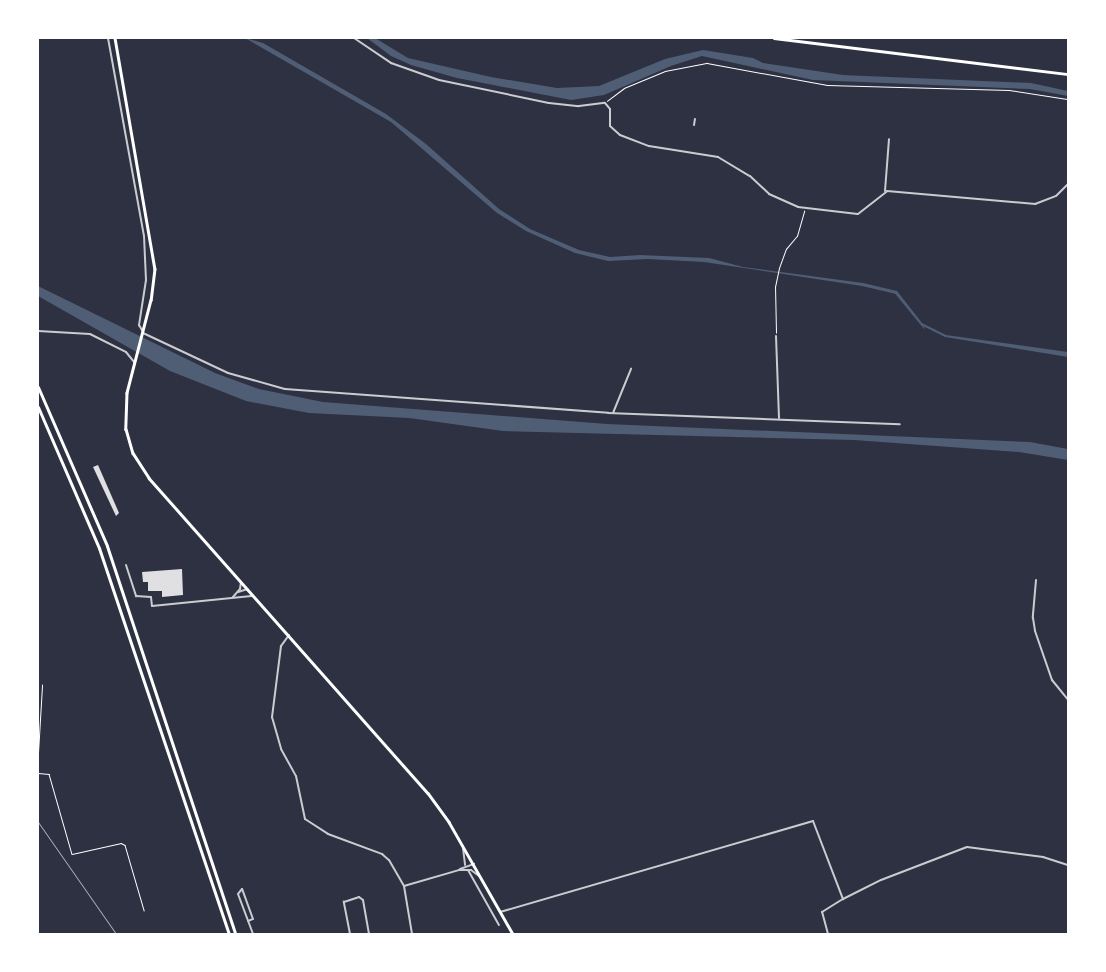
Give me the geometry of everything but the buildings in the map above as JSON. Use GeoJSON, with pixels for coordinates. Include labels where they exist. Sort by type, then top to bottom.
{"type":"FeatureCollection","features":[{"type":"Feature","properties":{"kind":"highway"},"geometry":{"type":"LineString","coordinates":[[38,387],[107,546],[235,934]]}},
{"type":"Feature","properties":{"kind":"highway"},"geometry":{"type":"LineString","coordinates":[[38,407],[99,548],[229,934]]}},
{"type":"Feature","properties":{"kind":"main road"},"geometry":{"type":"LineString","coordinates":[[115,38],[154,257],[153,289],[135,363],[125,417],[133,453],[149,478],[428,794],[474,864],[513,934]]}},
{"type":"Feature","properties":{"kind":"main road"},"geometry":{"type":"LineString","coordinates":[[774,38],[856,46],[1068,74]]}},
{"type":"Feature","properties":{"kind":"street"},"geometry":{"type":"LineString","coordinates":[[108,38],[144,236],[146,280],[139,325],[143,333],[228,373],[285,389],[613,413],[900,424]]}},
{"type":"Feature","properties":{"kind":"street"},"geometry":{"type":"LineString","coordinates":[[354,38],[391,63],[439,80],[525,100],[571,106],[608,102],[610,124],[620,135],[642,144],[718,157],[750,176],[769,194],[805,207],[858,214],[885,191],[889,138]]}},
{"type":"Feature","properties":{"kind":"street"},"geometry":{"type":"LineString","coordinates":[[694,125],[695,119]]}},
{"type":"Feature","properties":{"kind":"street"},"geometry":{"type":"LineString","coordinates":[[885,191],[1034,204],[1056,196],[1068,184]]}},
{"type":"Feature","properties":{"kind":"street"},"geometry":{"type":"LineString","coordinates":[[38,331],[90,334],[126,352],[135,363]]}},
{"type":"Feature","properties":{"kind":"street"},"geometry":{"type":"LineString","coordinates":[[776,334],[779,419]]}},
{"type":"Feature","properties":{"kind":"street"},"geometry":{"type":"LineString","coordinates":[[613,413],[631,369]]}},
{"type":"Feature","properties":{"kind":"street"},"geometry":{"type":"LineString","coordinates":[[126,565],[136,596],[151,597],[152,606],[186,605],[233,597],[255,597]]}},
{"type":"Feature","properties":{"kind":"street"},"geometry":{"type":"LineString","coordinates":[[238,593],[240,580]]}},
{"type":"Feature","properties":{"kind":"street"},"geometry":{"type":"LineString","coordinates":[[1036,580],[1033,618],[1035,630],[1052,680],[1068,700]]}},
{"type":"Feature","properties":{"kind":"street"},"geometry":{"type":"LineString","coordinates":[[233,597],[248,589]]}},
{"type":"Feature","properties":{"kind":"street"},"geometry":{"type":"LineString","coordinates":[[244,596],[248,589]]}},
{"type":"Feature","properties":{"kind":"street"},"geometry":{"type":"LineString","coordinates":[[289,635],[281,646],[272,717],[281,749],[296,776],[305,819],[328,834],[382,854],[394,866],[404,886],[412,934]]}},
{"type":"Feature","properties":{"kind":"street"},"geometry":{"type":"LineString","coordinates":[[500,912],[813,821],[843,899]]}},
{"type":"Feature","properties":{"kind":"street"},"geometry":{"type":"LineString","coordinates":[[463,846],[467,858],[465,865]]}},
{"type":"Feature","properties":{"kind":"street"},"geometry":{"type":"LineString","coordinates":[[828,934],[822,912],[881,880],[967,847],[1043,857],[1068,865]]}},
{"type":"Feature","properties":{"kind":"street"},"geometry":{"type":"LineString","coordinates":[[459,870],[465,865],[474,864]]}},
{"type":"Feature","properties":{"kind":"street"},"geometry":{"type":"LineString","coordinates":[[467,870],[474,864]]}},
{"type":"Feature","properties":{"kind":"street"},"geometry":{"type":"LineString","coordinates":[[404,886],[459,870],[467,870],[482,879]]}},
{"type":"Feature","properties":{"kind":"street"},"geometry":{"type":"LineString","coordinates":[[467,870],[498,925]]}},
{"type":"Feature","properties":{"kind":"street"},"geometry":{"type":"LineString","coordinates":[[248,921],[253,919],[242,889],[238,894],[248,921],[253,934]]}},
{"type":"Feature","properties":{"kind":"street"},"geometry":{"type":"LineString","coordinates":[[350,934],[344,902],[359,898],[363,900],[369,934]]}},
{"type":"Feature","properties":{"kind":"path"},"geometry":{"type":"LineString","coordinates":[[608,102],[624,88],[665,72],[707,63],[827,85],[1009,90],[1068,99]]}},
{"type":"Feature","properties":{"kind":"path"},"geometry":{"type":"LineString","coordinates":[[776,334],[777,275],[781,258],[802,225],[805,207]]}},
{"type":"Feature","properties":{"kind":"path"},"geometry":{"type":"LineString","coordinates":[[38,752],[42,686]]}},
{"type":"Feature","properties":{"kind":"path"},"geometry":{"type":"LineString","coordinates":[[38,773],[49,774],[72,854],[75,856],[121,843],[125,845],[144,910]]}},
{"type":"Feature","properties":{"kind":"water"},"geometry":{"type":"Polygon","coordinates":[[[245,38],[263,43],[386,114],[426,144],[499,209],[530,229],[579,250],[610,257],[640,255],[709,258],[743,267],[863,283],[897,291],[922,323],[946,335],[1068,352],[1068,357],[945,337],[921,325],[896,294],[862,286],[704,262],[648,259],[608,261],[575,253],[526,231],[497,213],[391,122],[245,38]]]}},
{"type":"Feature","properties":{"kind":"water"},"geometry":{"type":"Polygon","coordinates":[[[367,38],[375,38],[408,58],[491,77],[557,88],[599,86],[665,59],[703,50],[753,58],[763,63],[843,75],[1031,83],[1068,91],[1068,96],[1030,89],[813,80],[702,56],[671,66],[604,95],[571,100],[457,78],[411,65],[391,56],[367,38]]]}},
{"type":"Feature","properties":{"kind":"water"},"geometry":{"type":"Polygon","coordinates":[[[38,286],[215,373],[259,389],[323,402],[607,424],[1030,442],[1068,449],[1068,460],[1019,452],[854,440],[503,431],[409,418],[309,413],[246,401],[170,371],[38,296],[38,286]]]}},
{"type":"Feature","properties":{"kind":"waterway"},"geometry":{"type":"LineString","coordinates":[[895,293],[924,328]]}},
{"type":"Feature","properties":{"kind":"railway"},"geometry":{"type":"LineString","coordinates":[[38,822],[116,934]]}}]}
